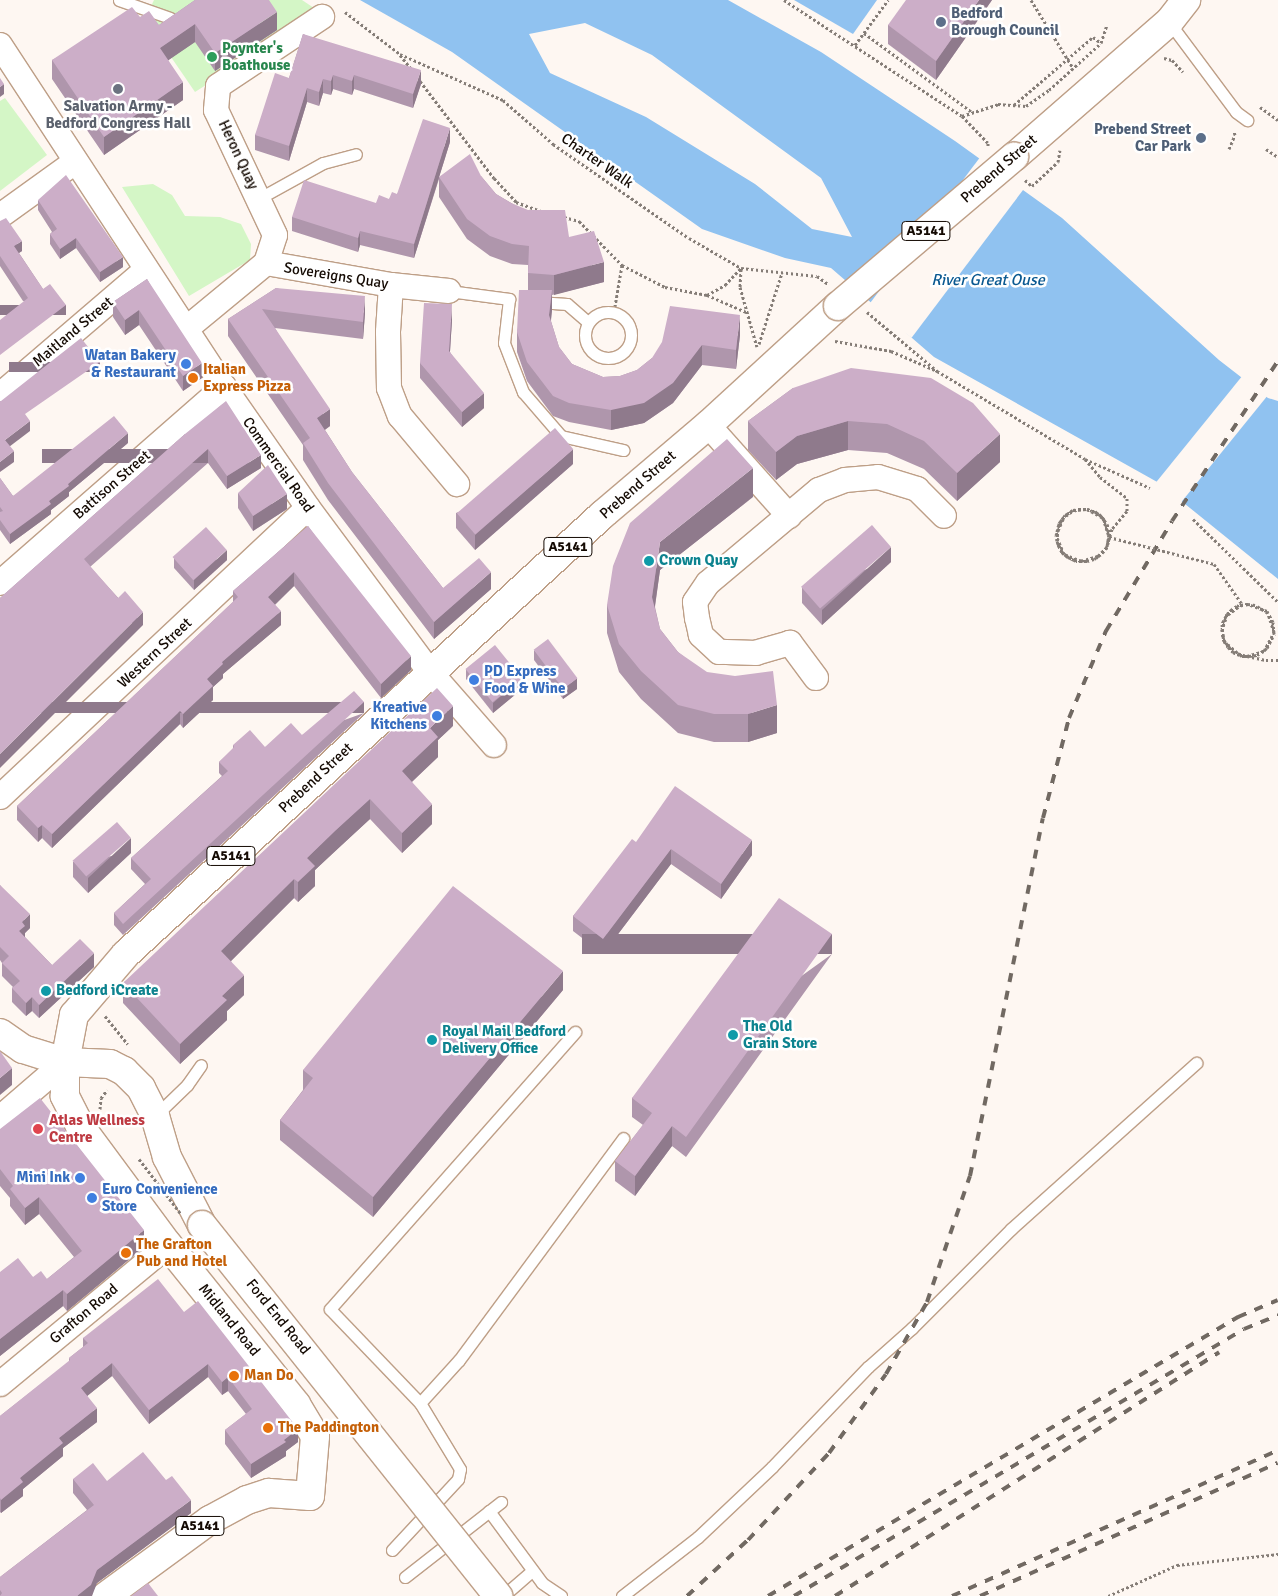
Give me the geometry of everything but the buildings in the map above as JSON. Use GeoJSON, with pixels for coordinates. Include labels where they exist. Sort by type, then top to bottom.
{"type":"FeatureCollection","features":[{"type":"Feature","properties":{"kind":"main road","name":"Prebend Street"},"geometry":{"type":"LineString","coordinates":[[65,1062],[74,1015],[126,954],[602,514],[708,425],[838,306],[1014,157],[1169,22],[1186,0]]}},
{"type":"Feature","properties":{"kind":"main road"},"geometry":{"type":"LineString","coordinates":[[0,1033],[23,1049],[65,1062]]}},
{"type":"Feature","properties":{"kind":"main road","name":"Ford End Road"},"geometry":{"type":"LineString","coordinates":[[65,1062],[110,1064],[124,1071],[141,1088],[155,1116],[167,1157],[202,1225],[287,1327],[498,1596]]}},
{"type":"Feature","properties":{"kind":"main road","name":"Midland Road"},"geometry":{"type":"LineString","coordinates":[[65,1062],[65,1096],[80,1126],[168,1245],[296,1404],[315,1436],[310,1496],[268,1494],[247,1500],[210,1520],[106,1596]]}},
{"type":"Feature","properties":{"kind":"street","name":"Heron Quay"},"geometry":{"type":"LineString","coordinates":[[266,264],[275,235],[216,110],[218,86],[333,14]]}},
{"type":"Feature","properties":{"kind":"street","name":"Commercial Road"},"geometry":{"type":"LineString","coordinates":[[0,45],[146,270],[308,508],[430,672],[494,745]]}},
{"type":"Feature","properties":{"kind":"street"},"geometry":{"type":"LineString","coordinates":[[0,216],[75,162]]}},
{"type":"Feature","properties":{"kind":"street","name":"Sovereigns Quay"},"geometry":{"type":"LineString","coordinates":[[186,329],[266,264],[392,285],[449,291]]}},
{"type":"Feature","properties":{"kind":"street","name":"Maitland Street"},"geometry":{"type":"LineString","coordinates":[[0,394],[146,270]]}},
{"type":"Feature","properties":{"kind":"street"},"geometry":{"type":"LineString","coordinates":[[392,285],[388,332],[389,388],[400,416],[457,484]]}},
{"type":"Feature","properties":{"kind":"street","name":"Battison Street"},"geometry":{"type":"LineString","coordinates":[[0,583],[224,387]]}},
{"type":"Feature","properties":{"kind":"street"},"geometry":{"type":"LineString","coordinates":[[708,425],[789,516]]}},
{"type":"Feature","properties":{"kind":"street"},"geometry":{"type":"LineString","coordinates":[[816,678],[790,643],[756,653],[719,652],[701,636],[697,618],[696,602],[708,583],[819,490],[845,480],[878,477],[917,489],[944,516]]}},
{"type":"Feature","properties":{"kind":"street","name":"Western Street"},"geometry":{"type":"LineString","coordinates":[[0,797],[308,508]]}},
{"type":"Feature","properties":{"kind":"street"},"geometry":{"type":"LineString","coordinates":[[0,1118],[65,1062]]}},
{"type":"Feature","properties":{"kind":"street","name":"Grafton Road"},"geometry":{"type":"LineString","coordinates":[[0,1384],[168,1245]]}},
{"type":"Feature","properties":{"kind":"lane"},"geometry":{"type":"LineString","coordinates":[[119,0],[170,18]]}},
{"type":"Feature","properties":{"kind":"lane"},"geometry":{"type":"LineString","coordinates":[[1169,22],[1236,112],[1247,120]]}},
{"type":"Feature","properties":{"kind":"lane","name":"Heron Quay"},"geometry":{"type":"LineString","coordinates":[[258,199],[323,163],[356,154]]}},
{"type":"Feature","properties":{"kind":"lane","name":"Sovereigns Quay"},"geometry":{"type":"LineString","coordinates":[[449,291],[567,304],[588,322]]}},
{"type":"Feature","properties":{"kind":"lane"},"geometry":{"type":"LineString","coordinates":[[519,300],[504,343],[523,392],[560,436],[623,450]]}},
{"type":"Feature","properties":{"kind":"lane"},"geometry":{"type":"LineString","coordinates":[[614,312],[623,317],[632,336],[629,346],[612,359],[592,352],[585,332],[588,322],[600,313],[614,312]]}},
{"type":"Feature","properties":{"kind":"lane"},"geometry":{"type":"LineString","coordinates":[[392,1550],[458,1479],[460,1469],[420,1403],[330,1309],[575,1032]]}},
{"type":"Feature","properties":{"kind":"lane"},"geometry":{"type":"LineString","coordinates":[[622,1596],[698,1538],[772,1467],[868,1367],[912,1328],[1011,1229],[1196,1063]]}},
{"type":"Feature","properties":{"kind":"lane"},"geometry":{"type":"LineString","coordinates":[[155,1116],[187,1085],[201,1065]]}},
{"type":"Feature","properties":{"kind":"lane"},"geometry":{"type":"LineString","coordinates":[[420,1403],[459,1360],[623,1138]]}},
{"type":"Feature","properties":{"kind":"lane"},"geometry":{"type":"LineString","coordinates":[[405,1577],[501,1502]]}},
{"type":"Feature","properties":{"kind":"lane"},"geometry":{"type":"LineString","coordinates":[[489,1511],[532,1571],[561,1596]]}},
{"type":"Feature","properties":{"kind":"lane"},"geometry":{"type":"LineString","coordinates":[[503,1596],[532,1571]]}},
{"type":"Feature","properties":{"kind":"path"},"geometry":{"type":"LineString","coordinates":[[784,0],[962,116],[998,104],[1026,106],[1049,90],[1101,43],[1107,25]]}},
{"type":"Feature","properties":{"kind":"path"},"geometry":{"type":"LineString","coordinates":[[855,45],[888,0]]}},
{"type":"Feature","properties":{"kind":"path"},"geometry":{"type":"LineString","coordinates":[[1031,0],[1073,68]]}},
{"type":"Feature","properties":{"kind":"path","name":"Charter Walk"},"geometry":{"type":"LineString","coordinates":[[333,14],[400,54],[503,100],[553,144],[689,238],[741,268],[782,273],[754,355]]}},
{"type":"Feature","properties":{"kind":"path"},"geometry":{"type":"LineString","coordinates":[[864,33],[972,112]]}},
{"type":"Feature","properties":{"kind":"path"},"geometry":{"type":"LineString","coordinates":[[1014,105],[1093,37],[1101,43]]}},
{"type":"Feature","properties":{"kind":"path"},"geometry":{"type":"LineString","coordinates":[[400,54],[414,73]]}},
{"type":"Feature","properties":{"kind":"path"},"geometry":{"type":"LineString","coordinates":[[418,79],[494,178],[516,202],[548,213]]}},
{"type":"Feature","properties":{"kind":"path"},"geometry":{"type":"LineString","coordinates":[[1257,105],[1278,120]]}},
{"type":"Feature","properties":{"kind":"path"},"geometry":{"type":"LineString","coordinates":[[1032,186],[1058,162],[1061,144]]}},
{"type":"Feature","properties":{"kind":"path"},"geometry":{"type":"LineString","coordinates":[[1266,149],[1278,157]]}},
{"type":"Feature","properties":{"kind":"path"},"geometry":{"type":"LineString","coordinates":[[556,215],[579,221],[622,266],[665,286],[707,295],[746,312]]}},
{"type":"Feature","properties":{"kind":"path"},"geometry":{"type":"LineString","coordinates":[[614,312],[622,266]]}},
{"type":"Feature","properties":{"kind":"path"},"geometry":{"type":"LineString","coordinates":[[707,295],[725,285],[741,268]]}},
{"type":"Feature","properties":{"kind":"path"},"geometry":{"type":"LineString","coordinates":[[741,268],[740,287],[758,347]]}},
{"type":"Feature","properties":{"kind":"path"},"geometry":{"type":"LineString","coordinates":[[832,341],[892,352],[937,371],[1085,459],[1150,488]]}},
{"type":"Feature","properties":{"kind":"path"},"geometry":{"type":"LineString","coordinates":[[1085,459],[1100,477],[1127,498],[1127,510],[1112,529],[1109,539],[1104,551],[1096,558],[1084,561],[1070,558],[1059,546],[1058,529],[1067,514],[1080,509],[1091,510],[1103,518],[1107,525],[1109,537],[1214,564],[1242,604],[1263,608],[1269,614],[1274,629],[1274,637],[1269,646],[1259,654],[1243,656]]}},
{"type":"Feature","properties":{"kind":"path"},"geometry":{"type":"LineString","coordinates":[[1194,519],[1278,602]]}},
{"type":"Feature","properties":{"kind":"path"},"geometry":{"type":"LineString","coordinates":[[1109,533],[1109,539]]}},
{"type":"Feature","properties":{"kind":"path"},"geometry":{"type":"LineString","coordinates":[[1245,604],[1232,609],[1224,620],[1222,632],[1226,643],[1233,652],[1243,656],[1278,660]]}},
{"type":"Feature","properties":{"kind":"path"},"geometry":{"type":"LineString","coordinates":[[1222,627],[1226,643]]}},
{"type":"Feature","properties":{"kind":"path"},"geometry":{"type":"LineString","coordinates":[[1108,1596],[1177,1565],[1278,1554]]}},
{"type":"Feature","properties":{"kind":"green space","name":"Poynter's Boathouse"},"geometry":{"type":"Polygon","coordinates":[[[154,0],[302,0],[320,12],[195,92],[145,19],[154,0]]]}},
{"type":"Feature","properties":{"kind":"green space"},"geometry":{"type":"Polygon","coordinates":[[[5,98],[47,155],[0,191],[0,101],[5,98]]]}},
{"type":"Feature","properties":{"kind":"green space"},"geometry":{"type":"Polygon","coordinates":[[[153,184],[172,195],[185,216],[220,217],[241,224],[251,244],[250,260],[189,296],[122,187],[153,184]]]}},
{"type":"Feature","properties":{"kind":"water","name":"River Great Ouse"},"geometry":{"type":"Polygon","coordinates":[[[360,0],[728,0],[821,52],[955,141],[1062,218],[1219,360],[1268,398],[1278,401],[1278,579],[1159,483],[934,357],[831,268],[785,258],[702,229],[452,52],[360,0]],[[585,23],[529,34],[550,73],[646,117],[755,184],[812,229],[852,237],[821,178],[652,55],[585,23]]]}},
{"type":"Feature","properties":{"kind":"water"},"geometry":{"type":"Polygon","coordinates":[[[794,0],[877,0],[853,34],[794,0]]]}},
{"type":"Feature","properties":{"kind":"pier"},"geometry":{"type":"Polygon","coordinates":[[[981,156],[1024,188],[912,338],[868,305],[981,156]]]}},
{"type":"Feature","properties":{"kind":"pier"},"geometry":{"type":"Polygon","coordinates":[[[1243,375],[1268,395],[1180,503],[1156,483],[1243,375]]]}},
{"type":"Feature","properties":{"kind":"railway"},"geometry":{"type":"LineString","coordinates":[[687,1596],[748,1540],[829,1453],[886,1374],[927,1302],[970,1176],[1043,818],[1069,718],[1106,631],[1172,521],[1278,361]]}},
{"type":"Feature","properties":{"kind":"railway"},"geometry":{"type":"LineString","coordinates":[[768,1596],[1238,1317],[1278,1300]]}},
{"type":"Feature","properties":{"kind":"railway"},"geometry":{"type":"LineString","coordinates":[[794,1596],[1244,1329],[1278,1315]]}},
{"type":"Feature","properties":{"kind":"railway"},"geometry":{"type":"LineString","coordinates":[[835,1596],[1219,1352]]}},
{"type":"Feature","properties":{"kind":"railway"},"geometry":{"type":"LineString","coordinates":[[952,1596],[1278,1450]]}},
{"type":"Feature","properties":{"kind":"railway"},"geometry":{"type":"LineString","coordinates":[[980,1596],[1278,1463]]}},
{"type":"Feature","properties":{"kind":"place","name":"Bedford Borough Council"},"geometry":{"type":"Point","coordinates":[941,22]}},
{"type":"Feature","properties":{"kind":"place","name":"Poynter's Boathouse"},"geometry":{"type":"Point","coordinates":[212,57]}},
{"type":"Feature","properties":{"kind":"place","name":"Salvation Army - Bedford Congress Hall"},"geometry":{"type":"Point","coordinates":[118,89]}},
{"type":"Feature","properties":{"kind":"place","name":"Prebend Street Car Park"},"geometry":{"type":"Point","coordinates":[1201,138]}},
{"type":"Feature","properties":{"kind":"place","name":"Watan Bakery & Restaurant"},"geometry":{"type":"Point","coordinates":[186,364]}},
{"type":"Feature","properties":{"kind":"place","name":"Italian Express Pizza"},"geometry":{"type":"Point","coordinates":[193,378]}},
{"type":"Feature","properties":{"kind":"place","name":"Crown Quay"},"geometry":{"type":"Point","coordinates":[649,561]}},
{"type":"Feature","properties":{"kind":"place","name":"PD Express Food & Wine"},"geometry":{"type":"Point","coordinates":[474,680]}},
{"type":"Feature","properties":{"kind":"place","name":"Kreative Kitchens"},"geometry":{"type":"Point","coordinates":[437,716]}},
{"type":"Feature","properties":{"kind":"place","name":"Bedford iCreate"},"geometry":{"type":"Point","coordinates":[46,991]}},
{"type":"Feature","properties":{"kind":"place","name":"The Old Grain Store"},"geometry":{"type":"Point","coordinates":[733,1035]}},
{"type":"Feature","properties":{"kind":"place","name":"Royal Mail Bedford Delivery Office"},"geometry":{"type":"Point","coordinates":[432,1040]}},
{"type":"Feature","properties":{"kind":"place","name":"Atlas Wellness Centre"},"geometry":{"type":"Point","coordinates":[38,1129]}},
{"type":"Feature","properties":{"kind":"place","name":"Mini Ink"},"geometry":{"type":"Point","coordinates":[80,1178]}},
{"type":"Feature","properties":{"kind":"place","name":"Euro Convenience Store"},"geometry":{"type":"Point","coordinates":[92,1198]}},
{"type":"Feature","properties":{"kind":"place","name":"The Grafton Pub and Hotel"},"geometry":{"type":"Point","coordinates":[126,1253]}},
{"type":"Feature","properties":{"kind":"place","name":"Man Do"},"geometry":{"type":"Point","coordinates":[234,1376]}},
{"type":"Feature","properties":{"kind":"place","name":"The Paddington"},"geometry":{"type":"Point","coordinates":[268,1428]}}]}
